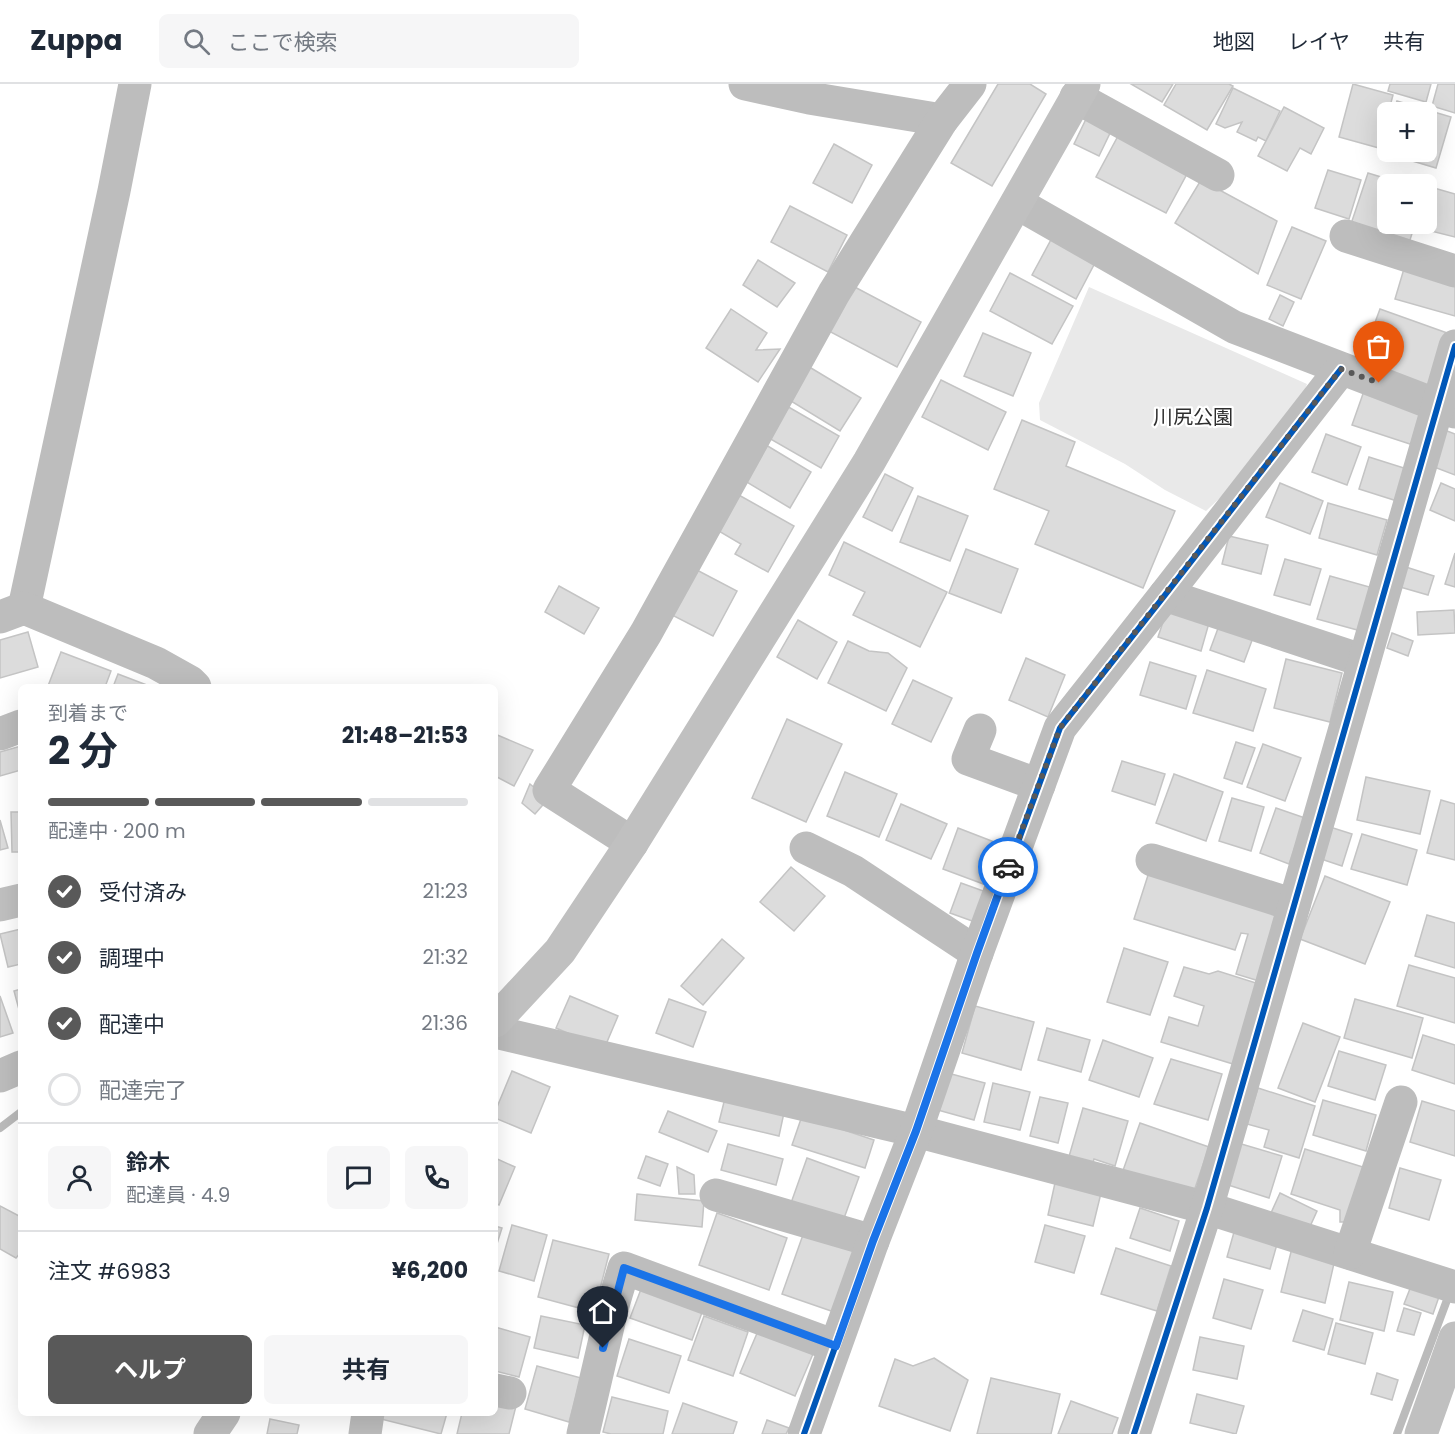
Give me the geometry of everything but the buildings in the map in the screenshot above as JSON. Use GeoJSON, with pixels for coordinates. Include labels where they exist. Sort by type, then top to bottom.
{"type":"FeatureCollection","features":[{"type":"Feature","properties":{"kind":"street"},"geometry":{"type":"LineString","coordinates":[[135,84],[114,191],[12,613],[156,663],[192,684]]}},
{"type":"Feature","properties":{"kind":"street"},"geometry":{"type":"LineString","coordinates":[[745,84],[810,91],[942,120]]}},
{"type":"Feature","properties":{"kind":"street"},"geometry":{"type":"LineString","coordinates":[[632,843],[549,790],[646,633],[834,293],[942,120],[970,84]]}},
{"type":"Feature","properties":{"kind":"street"},"geometry":{"type":"LineString","coordinates":[[498,1018],[560,951],[632,843],[869,462],[1080,90],[1218,175]]}},
{"type":"Feature","properties":{"kind":"street"},"geometry":{"type":"LineString","coordinates":[[1017,203],[1234,327],[1446,408]]}},
{"type":"Feature","properties":{"kind":"street"},"geometry":{"type":"LineString","coordinates":[[1346,236],[1455,271]]}},
{"type":"Feature","properties":{"kind":"street"},"geometry":{"type":"LineString","coordinates":[[1134,1434],[1207,1208],[1364,661],[1446,408],[1455,346]]}},
{"type":"Feature","properties":{"kind":"street"},"geometry":{"type":"LineString","coordinates":[[804,1434],[873,1241],[916,1131],[977,953],[1060,728],[1341,369]]}},
{"type":"Feature","properties":{"kind":"street"},"geometry":{"type":"LineString","coordinates":[[1165,595],[1364,661]]}},
{"type":"Feature","properties":{"kind":"street"},"geometry":{"type":"LineString","coordinates":[[0,734],[18,727]]}},
{"type":"Feature","properties":{"kind":"street"},"geometry":{"type":"LineString","coordinates":[[980,730],[969,759],[1038,785]]}},
{"type":"Feature","properties":{"kind":"street"},"geometry":{"type":"LineString","coordinates":[[806,848],[854,871],[977,953]]}},
{"type":"Feature","properties":{"kind":"street"},"geometry":{"type":"LineString","coordinates":[[1152,860],[1294,905]]}},
{"type":"Feature","properties":{"kind":"street"},"geometry":{"type":"LineString","coordinates":[[0,905],[18,901]]}},
{"type":"Feature","properties":{"kind":"street"},"geometry":{"type":"LineString","coordinates":[[498,1033],[916,1131],[1207,1208],[1455,1287]]}},
{"type":"Feature","properties":{"kind":"street"},"geometry":{"type":"LineString","coordinates":[[0,1076],[18,1068]]}},
{"type":"Feature","properties":{"kind":"street"},"geometry":{"type":"LineString","coordinates":[[1350,1253],[1401,1102]]}},
{"type":"Feature","properties":{"kind":"street"},"geometry":{"type":"LineString","coordinates":[[716,1195],[873,1241]]}},
{"type":"Feature","properties":{"kind":"street"},"geometry":{"type":"LineString","coordinates":[[583,1434],[613,1305],[624,1268],[836,1346]]}},
{"type":"Feature","properties":{"kind":"street"},"geometry":{"type":"LineString","coordinates":[[1421,1434],[1455,1338]]}},
{"type":"Feature","properties":{"kind":"street"},"geometry":{"type":"LineString","coordinates":[[210,1434],[222,1416]]}},
{"type":"Feature","properties":{"kind":"street"},"geometry":{"type":"LineString","coordinates":[[365,1434],[368,1416]]}},
{"type":"Feature","properties":{"kind":"green space","name":"川尻公園"},"geometry":{"type":"Polygon","coordinates":[[[1089,287],[1307,384],[1290,432],[1206,511],[1165,490],[1125,464],[1040,420],[1039,403],[1089,287]]]}},
{"type":"Feature","properties":{"kind":"waterway"},"geometry":{"type":"LineString","coordinates":[[0,1128],[18,1114]]}},
{"type":"Feature","properties":{"kind":"waterway"},"geometry":{"type":"LineString","coordinates":[[1397,1434],[1447,1300]]}},
{"type":"Feature","properties":{"kind":"cycle path"},"geometry":{"type":"LineString","coordinates":[[1134,1434],[1207,1208],[1455,346]]}},
{"type":"Feature","properties":{"kind":"cycle path"},"geometry":{"type":"LineString","coordinates":[[804,1434],[873,1241],[916,1131],[977,953],[1060,728],[1341,369]]}},
{"type":"Feature","properties":{"kind":"way so far"},"geometry":{"type":"LineString","coordinates":[[1008,867],[1060,728],[1341,369],[1379,383]]}},
{"type":"Feature","properties":{"kind":"route"},"geometry":{"type":"LineString","coordinates":[[603,1348],[624,1268],[836,1346],[873,1241],[916,1131],[1008,867]]}}]}
